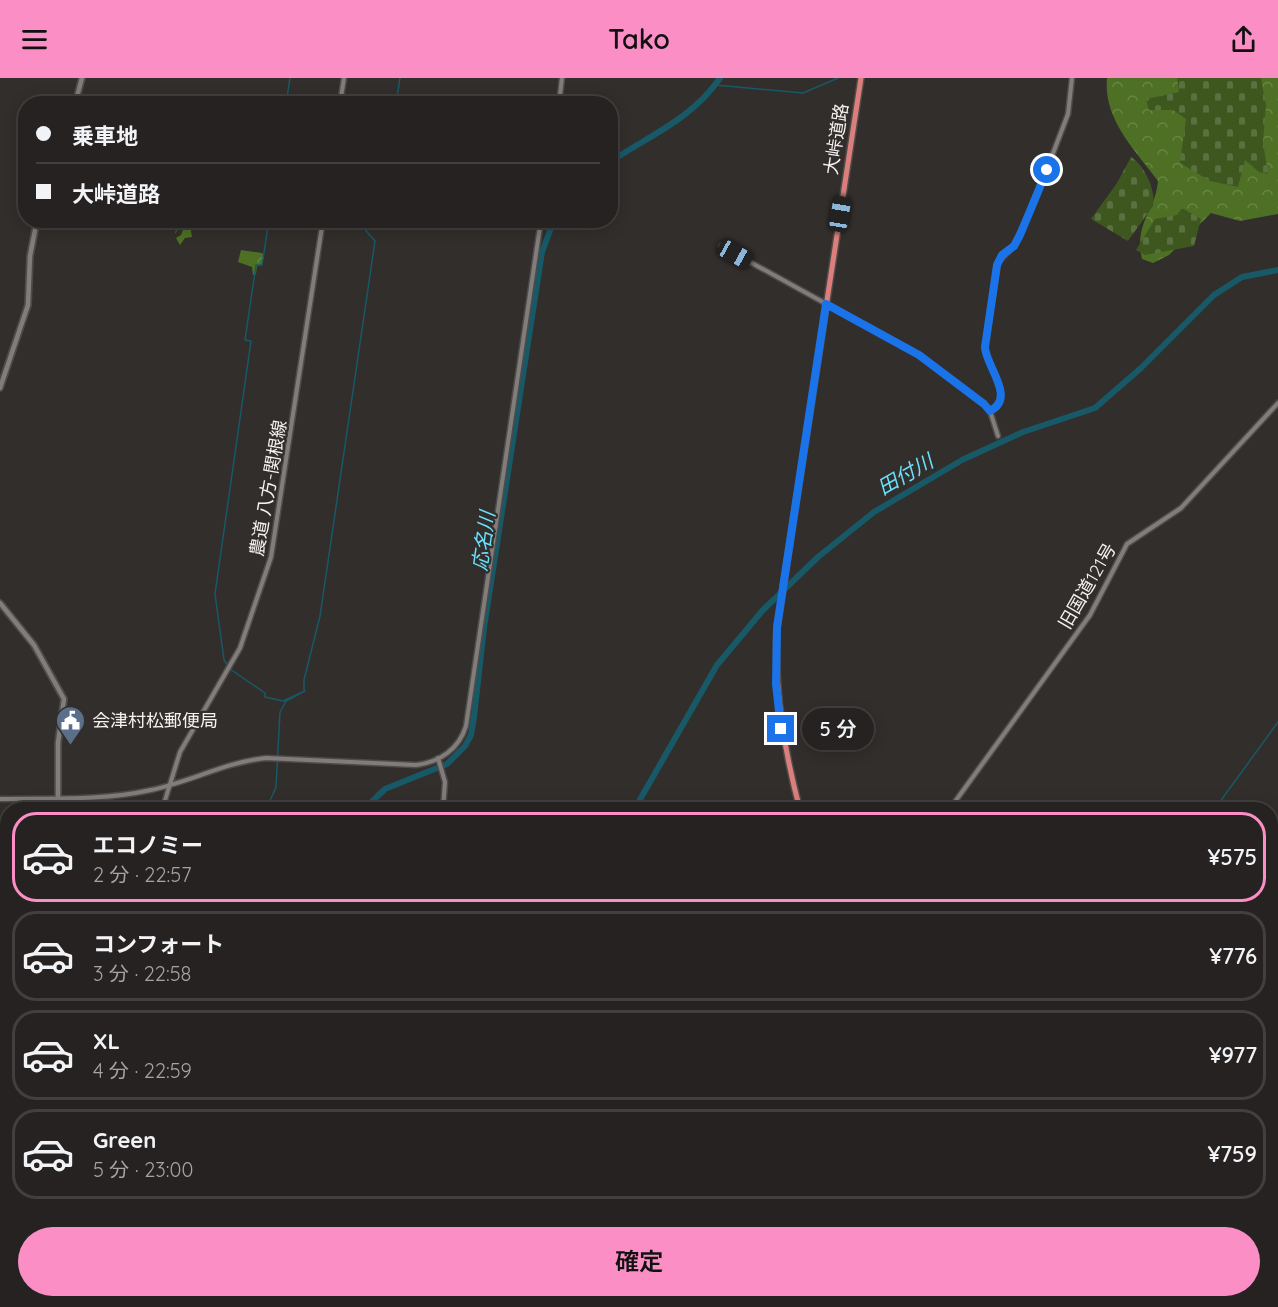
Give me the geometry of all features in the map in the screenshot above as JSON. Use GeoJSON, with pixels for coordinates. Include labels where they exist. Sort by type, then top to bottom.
{"type":"FeatureCollection","features":[{"type":"Feature","properties":{"kind":"highway","name":"大峠道路"},"geometry":{"type":"LineString","coordinates":[[798,802],[778,711],[776,668],[779,611],[861,78]]}},
{"type":"Feature","properties":{"kind":"main road"},"geometry":{"type":"LineString","coordinates":[[77,96],[82,78]]}},
{"type":"Feature","properties":{"kind":"main road"},"geometry":{"type":"LineString","coordinates":[[0,388],[28,305],[30,256],[35,228]]}},
{"type":"Feature","properties":{"kind":"main road"},"geometry":{"type":"LineString","coordinates":[[0,603],[34,645],[64,699],[58,743],[58,802]]}},
{"type":"Feature","properties":{"kind":"street"},"geometry":{"type":"LineString","coordinates":[[341,96],[344,78]]}},
{"type":"Feature","properties":{"kind":"street"},"geometry":{"type":"LineString","coordinates":[[560,96],[562,78]]}},
{"type":"Feature","properties":{"kind":"street"},"geometry":{"type":"LineString","coordinates":[[990,411],[997,406],[1000,397],[1000,383],[985,354],[997,265],[1002,255],[1014,246],[1040,189],[1068,114],[1072,78]]}},
{"type":"Feature","properties":{"kind":"street","name":"農道 八方-関根線"},"geometry":{"type":"LineString","coordinates":[[164,802],[180,752],[240,648],[271,557],[322,228]]}},
{"type":"Feature","properties":{"kind":"street"},"geometry":{"type":"LineString","coordinates":[[0,799],[111,796],[169,785],[247,760],[266,758],[410,765],[439,760],[457,746],[466,726],[540,228]]}},
{"type":"Feature","properties":{"kind":"street"},"geometry":{"type":"LineString","coordinates":[[721,246],[919,355],[984,404],[990,411],[998,436]]}},
{"type":"Feature","properties":{"kind":"street","name":"旧国道121号"},"geometry":{"type":"LineString","coordinates":[[955,802],[1090,615],[1127,544],[1181,508],[1278,403]]}},
{"type":"Feature","properties":{"kind":"street"},"geometry":{"type":"LineString","coordinates":[[439,760],[445,782],[444,802]]}},
{"type":"Feature","properties":{"kind":"green space"},"geometry":{"type":"Polygon","coordinates":[[[1107,78],[1278,78],[1278,214],[1240,221],[1211,213],[1169,255],[1153,263],[1142,259],[1140,246],[1143,226],[1158,181],[1131,146],[1115,120],[1107,93],[1107,78]]]}},
{"type":"Feature","properties":{"kind":"green space"},"geometry":{"type":"Polygon","coordinates":[[[1177,78],[1261,78],[1266,105],[1263,142],[1268,174],[1259,172],[1245,160],[1238,187],[1210,181],[1180,163],[1186,119],[1173,110],[1149,110],[1146,99],[1179,92],[1177,78]]]}},
{"type":"Feature","properties":{"kind":"green space"},"geometry":{"type":"Polygon","coordinates":[[[1131,157],[1145,172],[1153,193],[1153,206],[1128,241],[1091,219],[1117,183],[1131,157]]]}},
{"type":"Feature","properties":{"kind":"green space"},"geometry":{"type":"Polygon","coordinates":[[[1182,208],[1201,219],[1194,246],[1145,255],[1136,250],[1155,219],[1177,215],[1182,208]]]}},
{"type":"Feature","properties":{"kind":"green space"},"geometry":{"type":"Polygon","coordinates":[[[184,228],[192,228],[192,237],[185,238],[180,245],[176,238],[181,235],[184,228]]]}},
{"type":"Feature","properties":{"kind":"green space"},"geometry":{"type":"Polygon","coordinates":[[[241,250],[262,253],[264,256],[262,265],[257,266],[256,274],[253,275],[252,267],[238,262],[241,250]]]}},
{"type":"Feature","properties":{"kind":"waterway"},"geometry":{"type":"LineString","coordinates":[[287,96],[290,78]]}},
{"type":"Feature","properties":{"kind":"waterway"},"geometry":{"type":"LineString","coordinates":[[397,96],[400,78]]}},
{"type":"Feature","properties":{"kind":"waterway","name":"応名川"},"geometry":{"type":"LineString","coordinates":[[618,157],[670,125],[697,105],[720,78]]}},
{"type":"Feature","properties":{"kind":"waterway"},"geometry":{"type":"LineString","coordinates":[[715,85],[803,93],[838,78]]}},
{"type":"Feature","properties":{"kind":"waterway"},"geometry":{"type":"LineString","coordinates":[[268,228],[262,265],[256,265],[245,340],[251,341],[215,594],[224,660],[230,669],[265,693],[265,697],[283,701],[305,691]]}},
{"type":"Feature","properties":{"kind":"waterway"},"geometry":{"type":"LineString","coordinates":[[304,690],[304,680],[320,616],[375,241],[364,228]]}},
{"type":"Feature","properties":{"kind":"waterway","name":"応名川"},"geometry":{"type":"LineString","coordinates":[[371,802],[385,789],[447,764],[465,746],[471,735],[484,628],[542,252],[551,228]]}},
{"type":"Feature","properties":{"kind":"waterway","name":"田付川"},"geometry":{"type":"LineString","coordinates":[[639,802],[717,665],[763,610],[818,557],[874,512],[962,460],[1023,432],[1095,408],[1141,368],[1214,295],[1242,277],[1278,270]]}},
{"type":"Feature","properties":{"kind":"waterway"},"geometry":{"type":"LineString","coordinates":[[269,802],[276,787],[280,712],[286,701],[301,693]]}},
{"type":"Feature","properties":{"kind":"waterway"},"geometry":{"type":"LineString","coordinates":[[1220,802],[1278,722]]}},
{"type":"Feature","properties":{"kind":"place","name":"会津村松郵便局"},"geometry":{"type":"Point","coordinates":[71,746]}},
{"type":"Feature","properties":{"kind":"route"},"geometry":{"type":"LineString","coordinates":[[781,729],[776,684],[777,627],[826,304],[919,355],[990,411],[995,409],[1000,397],[1000,383],[986,358],[985,347],[997,265],[1002,255],[1014,246],[1020,235],[1023,223],[1047,170]]}}]}
